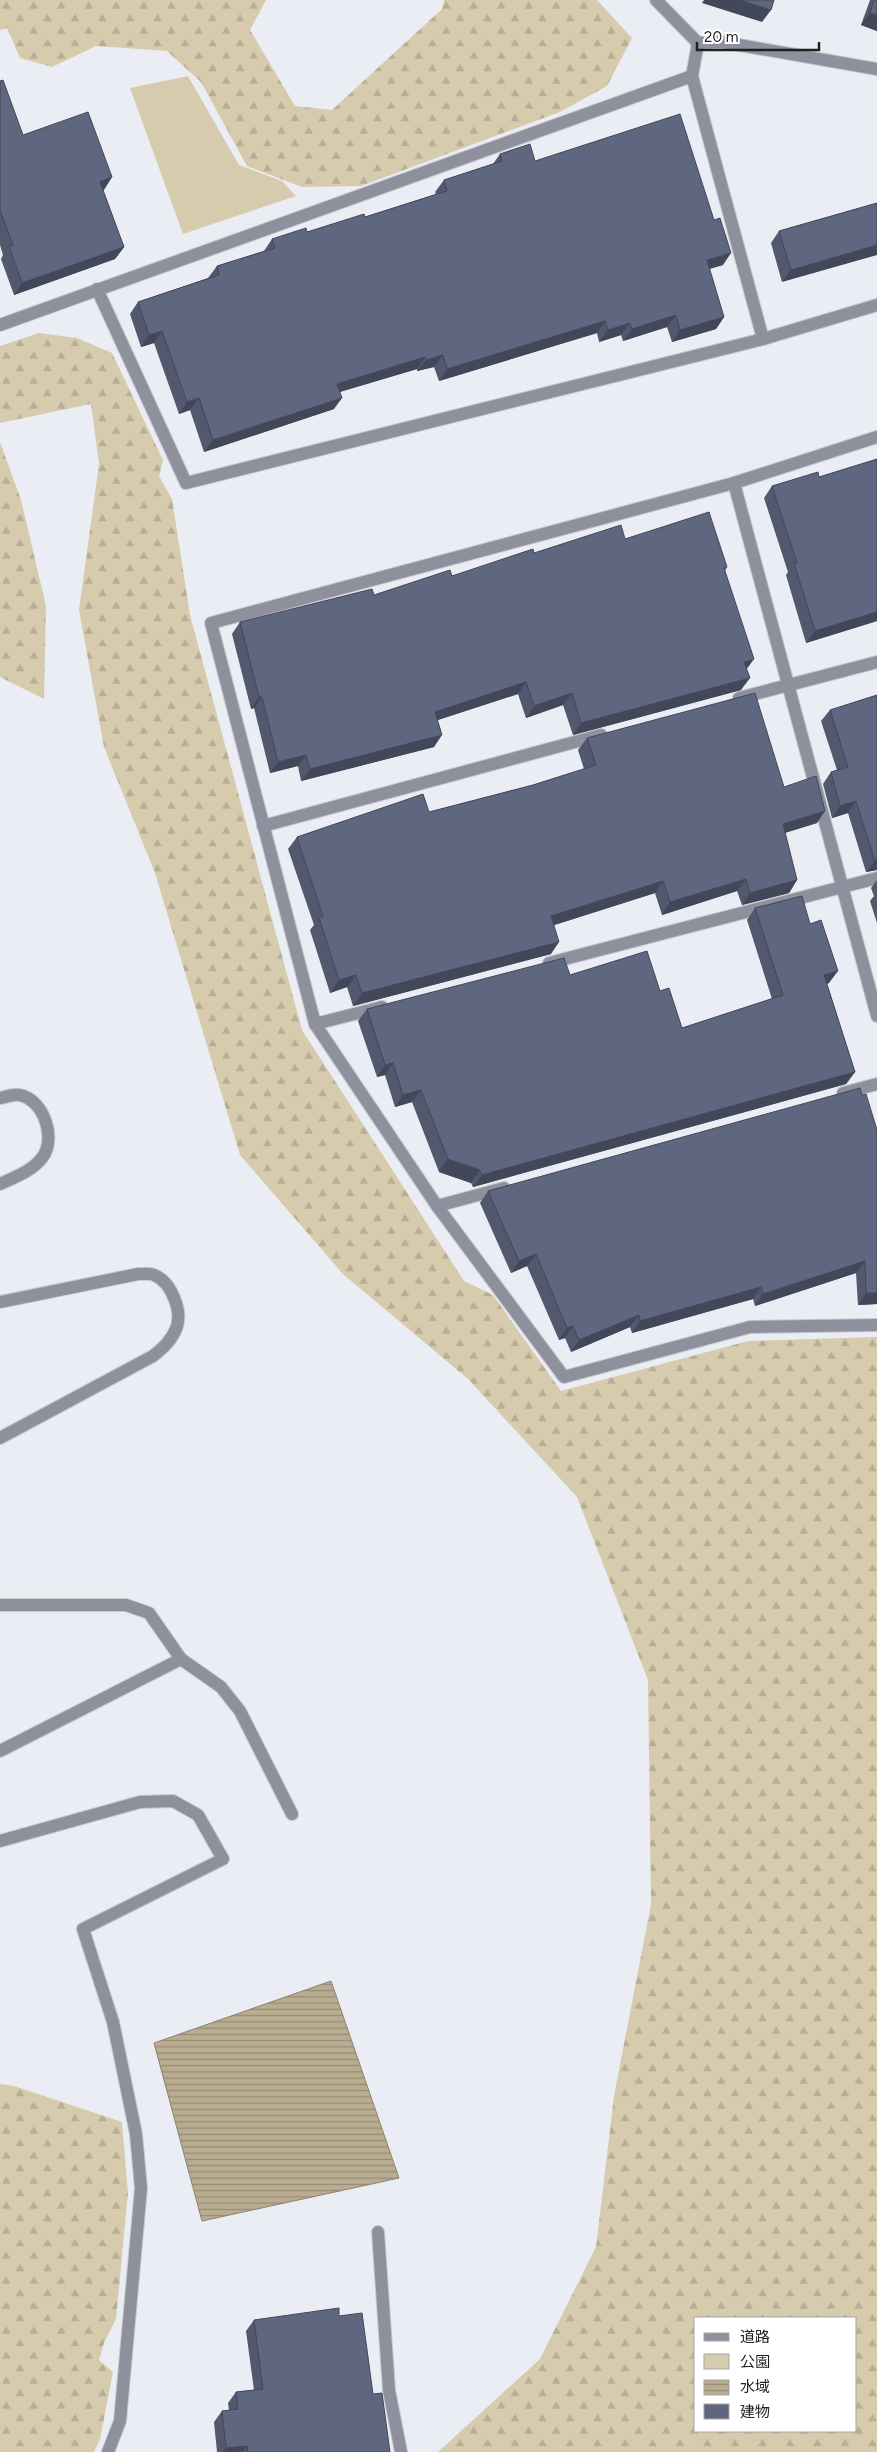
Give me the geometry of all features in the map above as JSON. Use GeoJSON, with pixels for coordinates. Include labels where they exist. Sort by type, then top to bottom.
{"type":"FeatureCollection","features":[{"type":"Feature","properties":{"kind":"street"},"geometry":{"type":"LineString","coordinates":[[656,0],[698,42],[722,42],[877,69]]}},
{"type":"Feature","properties":{"kind":"street"},"geometry":{"type":"LineString","coordinates":[[698,42],[692,76],[763,339]]}},
{"type":"Feature","properties":{"kind":"street"},"geometry":{"type":"LineString","coordinates":[[0,325],[692,76]]}},
{"type":"Feature","properties":{"kind":"street"},"geometry":{"type":"LineString","coordinates":[[97,289],[186,483],[763,339],[877,305]]}},
{"type":"Feature","properties":{"kind":"street"},"geometry":{"type":"LineString","coordinates":[[877,437],[734,482],[211,622],[315,1024],[438,1206],[564,1377],[750,1327],[877,1325]]}},
{"type":"Feature","properties":{"kind":"street"},"geometry":{"type":"LineString","coordinates":[[734,482],[877,1016]]}},
{"type":"Feature","properties":{"kind":"street"},"geometry":{"type":"LineString","coordinates":[[722,702],[877,662]]}},
{"type":"Feature","properties":{"kind":"street"},"geometry":{"type":"LineString","coordinates":[[263,826],[617,730]]}},
{"type":"Feature","properties":{"kind":"street"},"geometry":{"type":"LineString","coordinates":[[535,967],[877,878]]}},
{"type":"Feature","properties":{"kind":"street"},"geometry":{"type":"LineString","coordinates":[[315,1024],[392,1004]]}},
{"type":"Feature","properties":{"kind":"street"},"geometry":{"type":"LineString","coordinates":[[829,1097],[877,1084]]}},
{"type":"Feature","properties":{"kind":"street"},"geometry":{"type":"LineString","coordinates":[[0,1098],[19,1095],[33,1101],[46,1120],[50,1138],[44,1156],[31,1169],[0,1184]]}},
{"type":"Feature","properties":{"kind":"street"},"geometry":{"type":"LineString","coordinates":[[438,1206],[514,1185]]}},
{"type":"Feature","properties":{"kind":"street"},"geometry":{"type":"LineString","coordinates":[[0,1302],[138,1274],[155,1275],[169,1289],[178,1306],[177,1327],[169,1342],[153,1356],[0,1438]]}},
{"type":"Feature","properties":{"kind":"street"},"geometry":{"type":"LineString","coordinates":[[0,1605],[126,1605],[149,1612],[181,1659],[221,1687],[240,1711],[292,1814]]}},
{"type":"Feature","properties":{"kind":"street"},"geometry":{"type":"LineString","coordinates":[[0,1751],[181,1659]]}},
{"type":"Feature","properties":{"kind":"street"},"geometry":{"type":"LineString","coordinates":[[0,1841],[140,1802],[173,1801],[198,1815],[223,1859],[84,1929],[113,2022],[136,2134],[141,2188],[120,2420],[108,2452]]}},
{"type":"Feature","properties":{"kind":"street"},"geometry":{"type":"LineString","coordinates":[[378,2232],[389,2390],[401,2452]]}},
{"type":"Feature","properties":{"kind":"green space"},"geometry":{"type":"Polygon","coordinates":[[[0,0],[266,0],[250,30],[295,106],[332,110],[442,9],[444,0],[597,0],[632,38],[607,86],[560,112],[361,186],[302,187],[247,166],[201,82],[167,51],[96,46],[52,67],[20,58],[7,28],[0,30],[0,0]]]}},
{"type":"Feature","properties":{"kind":"green space"},"geometry":{"type":"Polygon","coordinates":[[[188,76],[239,165],[282,181],[296,196],[183,234],[130,88],[188,76]]]}},
{"type":"Feature","properties":{"kind":"green space"},"geometry":{"type":"Polygon","coordinates":[[[39,333],[77,338],[112,353],[163,460],[159,476],[172,499],[190,615],[302,1030],[464,1281],[493,1295],[561,1391],[748,1341],[877,1337],[877,2452],[438,2452],[540,2359],[596,2247],[614,2096],[651,1904],[648,1680],[577,1497],[468,1379],[343,1274],[240,1155],[155,873],[104,747],[79,610],[99,464],[91,404],[0,423],[0,346],[39,333]]]}},
{"type":"Feature","properties":{"kind":"green space"},"geometry":{"type":"Polygon","coordinates":[[[0,442],[21,500],[46,606],[44,699],[0,677],[0,442]]]}},
{"type":"Feature","properties":{"kind":"green space"},"geometry":{"type":"Polygon","coordinates":[[[0,2084],[14,2086],[122,2122],[128,2193],[116,2319],[104,2343],[99,2360],[113,2372],[100,2439],[94,2452],[0,2452],[0,2084]]]}},
{"type":"Feature","properties":{"kind":"water"},"geometry":{"type":"Polygon","coordinates":[[[331,1981],[399,2178],[202,2221],[154,2043],[331,1981]]]}},
{"type":"Feature","properties":{"kind":"building"},"geometry":{"type":"Polygon","coordinates":[[[740,0],[774,0],[771,10],[740,0]]]}},
{"type":"Feature","properties":{"kind":"building"},"geometry":{"type":"Polygon","coordinates":[[[874,0],[877,0],[877,15],[870,13],[874,0]]]}},
{"type":"Feature","properties":{"kind":"building"},"geometry":{"type":"Polygon","coordinates":[[[3,80],[23,135],[88,112],[112,177],[100,182],[124,247],[22,283],[9,246],[13,245],[0,210],[0,81],[3,80]]]}},
{"type":"Feature","properties":{"kind":"building"},"geometry":{"type":"Polygon","coordinates":[[[680,114],[714,220],[720,218],[731,253],[707,260],[724,317],[680,330],[676,315],[632,329],[630,323],[608,330],[605,321],[447,369],[443,355],[426,360],[425,357],[337,384],[342,398],[213,440],[199,398],[187,402],[162,331],[149,335],[138,302],[219,275],[217,266],[275,248],[272,239],[306,228],[307,232],[364,214],[365,217],[447,191],[444,180],[502,161],[500,154],[530,144],[535,161],[680,114]]]}},
{"type":"Feature","properties":{"kind":"building"},"geometry":{"type":"Polygon","coordinates":[[[877,203],[877,245],[791,270],[779,231],[877,203]]]}},
{"type":"Feature","properties":{"kind":"building"},"geometry":{"type":"Polygon","coordinates":[[[877,459],[877,612],[815,631],[794,563],[797,563],[772,486],[818,472],[819,477],[877,459]]]}},
{"type":"Feature","properties":{"kind":"building"},"geometry":{"type":"Polygon","coordinates":[[[709,512],[727,567],[724,568],[754,659],[744,662],[750,678],[581,723],[572,693],[534,706],[526,682],[435,712],[442,735],[310,769],[306,755],[278,762],[262,697],[259,697],[240,622],[372,589],[374,595],[450,570],[452,576],[533,549],[534,553],[621,525],[625,539],[709,512]]]}},
{"type":"Feature","properties":{"kind":"building"},"geometry":{"type":"Polygon","coordinates":[[[755,693],[784,787],[816,776],[825,811],[783,824],[797,880],[750,893],[746,879],[670,902],[663,881],[551,916],[559,942],[362,993],[356,975],[339,980],[319,918],[323,916],[297,837],[423,794],[429,812],[533,785],[596,765],[587,738],[755,693]]]}},
{"type":"Feature","properties":{"kind":"building"},"geometry":{"type":"Polygon","coordinates":[[[877,695],[877,860],[875,861],[856,801],[840,806],[831,772],[848,767],[830,710],[877,695]]]}},
{"type":"Feature","properties":{"kind":"building"},"geometry":{"type":"Polygon","coordinates":[[[802,896],[810,924],[821,920],[838,971],[824,975],[855,1072],[482,1175],[480,1170],[448,1159],[421,1090],[403,1095],[393,1063],[385,1065],[367,1009],[564,958],[570,975],[647,951],[660,991],[669,988],[682,1028],[783,995],[755,908],[802,896]]]}},
{"type":"Feature","properties":{"kind":"building"},"geometry":{"type":"Polygon","coordinates":[[[860,1088],[862,1095],[866,1094],[877,1130],[877,1293],[866,1293],[865,1261],[763,1294],[761,1287],[640,1321],[639,1315],[579,1340],[573,1326],[567,1328],[536,1254],[519,1261],[488,1191],[860,1088]]]}},
{"type":"Feature","properties":{"kind":"building"},"geometry":{"type":"Polygon","coordinates":[[[339,2308],[339,2316],[362,2313],[373,2394],[382,2393],[390,2452],[248,2452],[247,2446],[226,2448],[222,2411],[238,2409],[236,2392],[263,2389],[254,2320],[339,2308]]]}}]}
